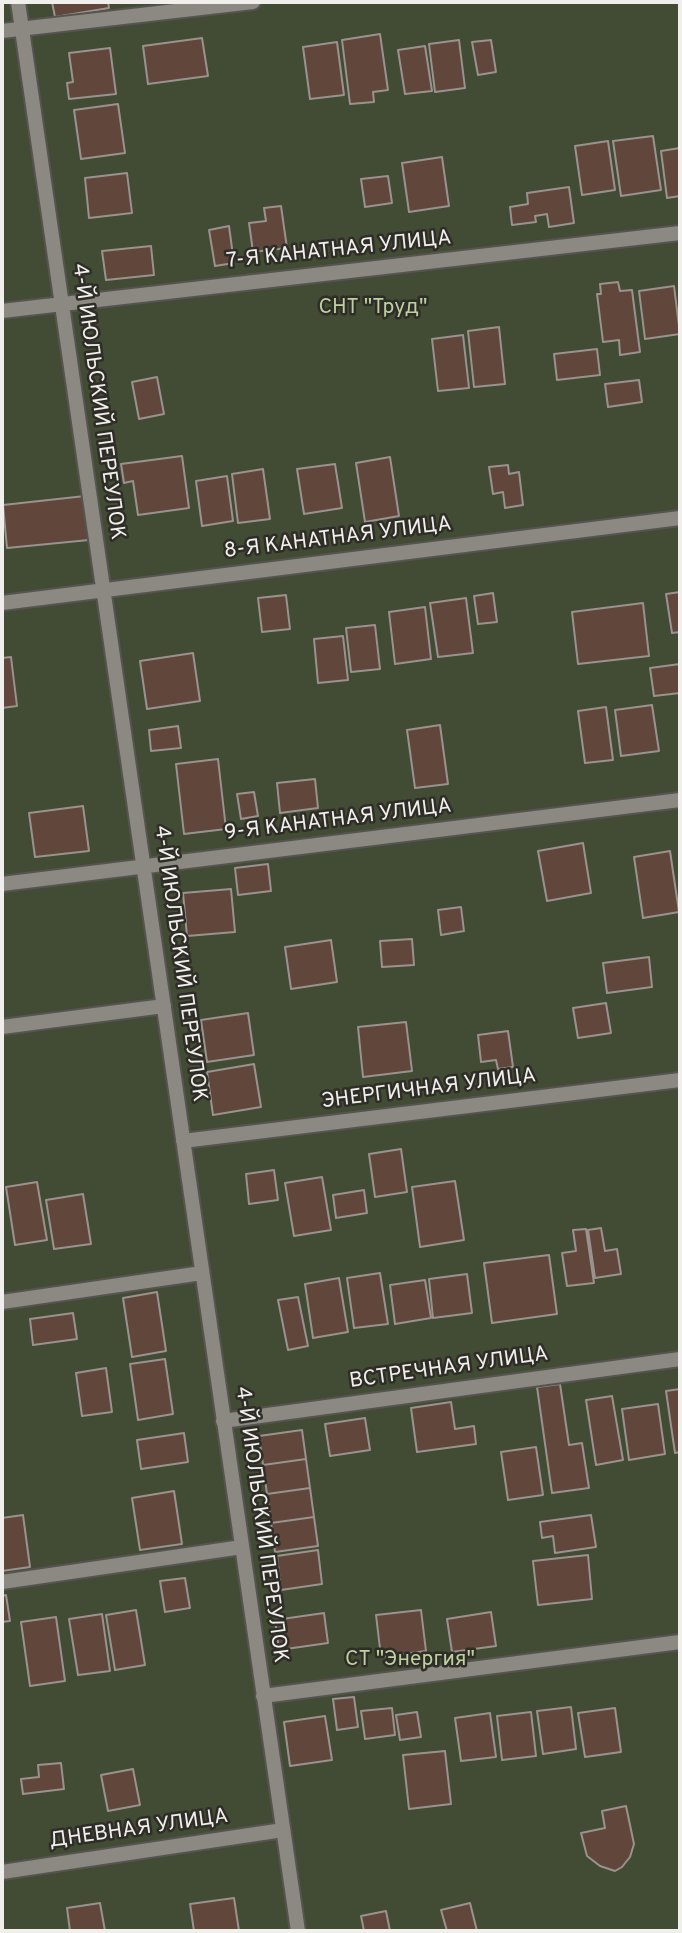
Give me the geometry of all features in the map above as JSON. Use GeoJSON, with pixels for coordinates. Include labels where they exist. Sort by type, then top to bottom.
{"type":"FeatureCollection","features":[{"type":"Feature","properties":{"kind":"lane","name":"4-Й ИЮЛЬСКИЙ ПЕРЕУЛОК"},"geometry":{"type":"LineString","coordinates":[[18,2],[298,1931]]}},
{"type":"Feature","properties":{"kind":"lane"},"geometry":{"type":"LineString","coordinates":[[2,31],[253,2]]}},
{"type":"Feature","properties":{"kind":"lane","name":"7-Я КАНАТНАЯ УЛИЦА"},"geometry":{"type":"LineString","coordinates":[[2,311],[680,233]]}},
{"type":"Feature","properties":{"kind":"lane","name":"8-Я КАНАТНАЯ УЛИЦА"},"geometry":{"type":"LineString","coordinates":[[2,603],[680,518]]}},
{"type":"Feature","properties":{"kind":"lane","name":"9-Я КАНАТНАЯ УЛИЦА"},"geometry":{"type":"LineString","coordinates":[[2,884],[680,800]]}},
{"type":"Feature","properties":{"kind":"lane"},"geometry":{"type":"LineString","coordinates":[[2,1027],[163,1006]]}},
{"type":"Feature","properties":{"kind":"lane","name":"ЭНЕРГИЧНАЯ УЛИЦА"},"geometry":{"type":"LineString","coordinates":[[183,1141],[680,1080]]}},
{"type":"Feature","properties":{"kind":"lane"},"geometry":{"type":"LineString","coordinates":[[2,1303],[202,1273]]}},
{"type":"Feature","properties":{"kind":"lane","name":"ВСТРЕЧНАЯ УЛИЦА"},"geometry":{"type":"LineString","coordinates":[[223,1421],[680,1359]]}},
{"type":"Feature","properties":{"kind":"lane"},"geometry":{"type":"LineString","coordinates":[[2,1582],[242,1547]]}},
{"type":"Feature","properties":{"kind":"lane"},"geometry":{"type":"LineString","coordinates":[[264,1696],[680,1642]]}},
{"type":"Feature","properties":{"kind":"lane","name":"ДНЕВНАЯ УЛИЦА"},"geometry":{"type":"LineString","coordinates":[[2,1872],[283,1830]]}},
{"type":"Feature","properties":{"kind":"green space"},"geometry":{"type":"Polygon","coordinates":[[[2,2],[680,2],[680,1931],[2,1931],[2,2]]]}},
{"type":"Feature","properties":{"kind":"building"},"geometry":{"type":"Polygon","coordinates":[[[52,2],[108,2],[109,8],[55,17],[52,2]]]}},
{"type":"Feature","properties":{"kind":"building"},"geometry":{"type":"Polygon","coordinates":[[[380,34],[388,90],[373,92],[374,102],[350,104],[342,40],[380,34]]]}},
{"type":"Feature","properties":{"kind":"building"},"geometry":{"type":"Polygon","coordinates":[[[202,38],[208,76],[148,84],[143,46],[202,38]]]}},
{"type":"Feature","properties":{"kind":"building"},"geometry":{"type":"Polygon","coordinates":[[[459,40],[465,88],[435,92],[429,44],[459,40]]]}},
{"type":"Feature","properties":{"kind":"building"},"geometry":{"type":"Polygon","coordinates":[[[491,40],[496,72],[478,75],[472,42],[491,40]]]}},
{"type":"Feature","properties":{"kind":"building"},"geometry":{"type":"Polygon","coordinates":[[[337,42],[344,95],[310,99],[303,47],[337,42]]]}},
{"type":"Feature","properties":{"kind":"building"},"geometry":{"type":"Polygon","coordinates":[[[425,46],[432,91],[405,94],[398,50],[425,46]]]}},
{"type":"Feature","properties":{"kind":"building"},"geometry":{"type":"Polygon","coordinates":[[[110,48],[116,94],[69,99],[67,83],[73,82],[69,53],[110,48]]]}},
{"type":"Feature","properties":{"kind":"building"},"geometry":{"type":"Polygon","coordinates":[[[118,104],[125,153],[81,159],[74,110],[118,104]]]}},
{"type":"Feature","properties":{"kind":"building"},"geometry":{"type":"Polygon","coordinates":[[[653,136],[661,190],[621,196],[613,141],[653,136]]]}},
{"type":"Feature","properties":{"kind":"building"},"geometry":{"type":"Polygon","coordinates":[[[608,141],[615,190],[582,195],[575,146],[608,141]]]}},
{"type":"Feature","properties":{"kind":"building"},"geometry":{"type":"Polygon","coordinates":[[[680,148],[680,196],[667,198],[661,151],[680,148]]]}},
{"type":"Feature","properties":{"kind":"building"},"geometry":{"type":"Polygon","coordinates":[[[442,157],[449,206],[409,212],[402,163],[442,157]]]}},
{"type":"Feature","properties":{"kind":"building"},"geometry":{"type":"Polygon","coordinates":[[[127,173],[132,213],[89,218],[85,178],[127,173]]]}},
{"type":"Feature","properties":{"kind":"building"},"geometry":{"type":"Polygon","coordinates":[[[388,176],[392,203],[365,207],[361,179],[388,176]]]}},
{"type":"Feature","properties":{"kind":"building"},"geometry":{"type":"Polygon","coordinates":[[[569,187],[574,223],[549,227],[547,214],[535,216],[536,222],[512,225],[510,207],[528,204],[527,193],[569,187]]]}},
{"type":"Feature","properties":{"kind":"building"},"geometry":{"type":"Polygon","coordinates":[[[281,206],[287,248],[253,252],[249,223],[266,221],[264,208],[281,206]]]}},
{"type":"Feature","properties":{"kind":"building"},"geometry":{"type":"Polygon","coordinates":[[[229,226],[234,263],[215,266],[209,230],[229,226]]]}},
{"type":"Feature","properties":{"kind":"building"},"geometry":{"type":"Polygon","coordinates":[[[151,246],[154,275],[106,280],[102,251],[151,246]]]}},
{"type":"Feature","properties":{"kind":"building"},"geometry":{"type":"Polygon","coordinates":[[[618,282],[620,291],[632,290],[640,352],[620,355],[619,340],[603,342],[597,294],[601,294],[600,284],[618,282]]]}},
{"type":"Feature","properties":{"kind":"building"},"geometry":{"type":"Polygon","coordinates":[[[674,286],[680,334],[645,339],[639,291],[674,286]]]}},
{"type":"Feature","properties":{"kind":"building"},"geometry":{"type":"Polygon","coordinates":[[[499,327],[505,384],[474,387],[468,331],[499,327]]]}},
{"type":"Feature","properties":{"kind":"building"},"geometry":{"type":"Polygon","coordinates":[[[463,335],[469,388],[438,391],[432,339],[463,335]]]}},
{"type":"Feature","properties":{"kind":"building"},"geometry":{"type":"Polygon","coordinates":[[[597,349],[600,375],[557,380],[554,354],[597,349]]]}},
{"type":"Feature","properties":{"kind":"building"},"geometry":{"type":"Polygon","coordinates":[[[157,377],[164,414],[139,419],[132,382],[157,377]]]}},
{"type":"Feature","properties":{"kind":"building"},"geometry":{"type":"Polygon","coordinates":[[[639,380],[642,402],[608,407],[605,384],[639,380]]]}},
{"type":"Feature","properties":{"kind":"building"},"geometry":{"type":"Polygon","coordinates":[[[182,456],[189,508],[138,515],[133,481],[124,483],[121,464],[182,456]]]}},
{"type":"Feature","properties":{"kind":"building"},"geometry":{"type":"Polygon","coordinates":[[[390,457],[399,516],[365,522],[356,463],[390,457]]]}},
{"type":"Feature","properties":{"kind":"building"},"geometry":{"type":"Polygon","coordinates":[[[335,464],[342,508],[304,514],[297,469],[335,464]]]}},
{"type":"Feature","properties":{"kind":"building"},"geometry":{"type":"Polygon","coordinates":[[[508,465],[509,474],[519,472],[523,505],[505,508],[503,492],[493,494],[489,467],[508,465]]]}},
{"type":"Feature","properties":{"kind":"building"},"geometry":{"type":"Polygon","coordinates":[[[263,469],[270,519],[238,523],[232,474],[263,469]]]}},
{"type":"Feature","properties":{"kind":"building"},"geometry":{"type":"Polygon","coordinates":[[[227,476],[233,521],[202,526],[196,481],[227,476]]]}},
{"type":"Feature","properties":{"kind":"building"},"geometry":{"type":"Polygon","coordinates":[[[85,496],[89,540],[7,548],[3,505],[85,496]]]}},
{"type":"Feature","properties":{"kind":"building"},"geometry":{"type":"Polygon","coordinates":[[[680,592],[680,632],[672,633],[666,594],[680,592]]]}},
{"type":"Feature","properties":{"kind":"building"},"geometry":{"type":"Polygon","coordinates":[[[493,593],[497,622],[478,624],[474,596],[493,593]]]}},
{"type":"Feature","properties":{"kind":"building"},"geometry":{"type":"Polygon","coordinates":[[[286,595],[290,629],[262,632],[258,598],[286,595]]]}},
{"type":"Feature","properties":{"kind":"building"},"geometry":{"type":"Polygon","coordinates":[[[466,598],[473,653],[438,657],[430,603],[466,598]]]}},
{"type":"Feature","properties":{"kind":"building"},"geometry":{"type":"Polygon","coordinates":[[[643,603],[649,656],[578,664],[572,612],[643,603]]]}},
{"type":"Feature","properties":{"kind":"building"},"geometry":{"type":"Polygon","coordinates":[[[425,607],[431,659],[395,664],[389,612],[425,607]]]}},
{"type":"Feature","properties":{"kind":"building"},"geometry":{"type":"Polygon","coordinates":[[[375,625],[380,669],[351,672],[346,628],[375,625]]]}},
{"type":"Feature","properties":{"kind":"building"},"geometry":{"type":"Polygon","coordinates":[[[343,636],[348,680],[318,683],[314,639],[343,636]]]}},
{"type":"Feature","properties":{"kind":"building"},"geometry":{"type":"Polygon","coordinates":[[[193,653],[200,701],[147,709],[140,661],[193,653]]]}},
{"type":"Feature","properties":{"kind":"building"},"geometry":{"type":"Polygon","coordinates":[[[11,657],[17,706],[2,708],[2,658],[11,657]]]}},
{"type":"Feature","properties":{"kind":"building"},"geometry":{"type":"Polygon","coordinates":[[[680,664],[680,693],[654,696],[650,668],[680,664]]]}},
{"type":"Feature","properties":{"kind":"building"},"geometry":{"type":"Polygon","coordinates":[[[652,705],[659,751],[621,756],[615,710],[652,705]]]}},
{"type":"Feature","properties":{"kind":"building"},"geometry":{"type":"Polygon","coordinates":[[[606,707],[613,760],[585,763],[578,711],[606,707]]]}},
{"type":"Feature","properties":{"kind":"building"},"geometry":{"type":"Polygon","coordinates":[[[440,725],[448,784],[415,788],[407,730],[440,725]]]}},
{"type":"Feature","properties":{"kind":"building"},"geometry":{"type":"Polygon","coordinates":[[[178,726],[181,748],[151,751],[149,730],[178,726]]]}},
{"type":"Feature","properties":{"kind":"building"},"geometry":{"type":"Polygon","coordinates":[[[218,759],[226,829],[184,834],[176,764],[218,759]]]}},
{"type":"Feature","properties":{"kind":"building"},"geometry":{"type":"Polygon","coordinates":[[[315,779],[318,808],[280,813],[277,783],[315,779]]]}},
{"type":"Feature","properties":{"kind":"building"},"geometry":{"type":"Polygon","coordinates":[[[254,792],[258,816],[241,819],[237,794],[254,792]]]}},
{"type":"Feature","properties":{"kind":"building"},"geometry":{"type":"Polygon","coordinates":[[[83,806],[89,851],[35,857],[29,813],[83,806]]]}},
{"type":"Feature","properties":{"kind":"building"},"geometry":{"type":"Polygon","coordinates":[[[583,843],[591,893],[547,901],[538,851],[583,843]]]}},
{"type":"Feature","properties":{"kind":"building"},"geometry":{"type":"Polygon","coordinates":[[[670,851],[679,912],[643,918],[634,857],[670,851]]]}},
{"type":"Feature","properties":{"kind":"building"},"geometry":{"type":"Polygon","coordinates":[[[268,864],[271,891],[238,895],[235,868],[268,864]]]}},
{"type":"Feature","properties":{"kind":"building"},"geometry":{"type":"Polygon","coordinates":[[[231,889],[235,932],[187,936],[183,893],[231,889]]]}},
{"type":"Feature","properties":{"kind":"building"},"geometry":{"type":"Polygon","coordinates":[[[461,907],[464,931],[441,935],[438,910],[461,907]]]}},
{"type":"Feature","properties":{"kind":"building"},"geometry":{"type":"Polygon","coordinates":[[[412,939],[414,965],[382,967],[380,941],[412,939]]]}},
{"type":"Feature","properties":{"kind":"building"},"geometry":{"type":"Polygon","coordinates":[[[331,940],[337,982],[291,989],[285,947],[331,940]]]}},
{"type":"Feature","properties":{"kind":"building"},"geometry":{"type":"Polygon","coordinates":[[[649,957],[652,987],[607,993],[603,963],[649,957]]]}},
{"type":"Feature","properties":{"kind":"building"},"geometry":{"type":"Polygon","coordinates":[[[606,1003],[611,1033],[578,1038],[573,1008],[606,1003]]]}},
{"type":"Feature","properties":{"kind":"building"},"geometry":{"type":"Polygon","coordinates":[[[248,1013],[254,1055],[207,1062],[201,1020],[248,1013]]]}},
{"type":"Feature","properties":{"kind":"building"},"geometry":{"type":"Polygon","coordinates":[[[406,1022],[412,1071],[363,1077],[358,1027],[406,1022]]]}},
{"type":"Feature","properties":{"kind":"building"},"geometry":{"type":"Polygon","coordinates":[[[508,1031],[513,1067],[498,1069],[496,1060],[481,1062],[478,1035],[508,1031]]]}},
{"type":"Feature","properties":{"kind":"building"},"geometry":{"type":"Polygon","coordinates":[[[254,1064],[261,1107],[213,1115],[207,1072],[254,1064]]]}},
{"type":"Feature","properties":{"kind":"building"},"geometry":{"type":"Polygon","coordinates":[[[401,1149],[407,1192],[375,1197],[369,1154],[401,1149]]]}},
{"type":"Feature","properties":{"kind":"building"},"geometry":{"type":"Polygon","coordinates":[[[274,1170],[278,1200],[249,1204],[246,1174],[274,1170]]]}},
{"type":"Feature","properties":{"kind":"building"},"geometry":{"type":"Polygon","coordinates":[[[322,1177],[331,1230],[294,1236],[285,1183],[322,1177]]]}},
{"type":"Feature","properties":{"kind":"building"},"geometry":{"type":"Polygon","coordinates":[[[455,1181],[464,1240],[420,1247],[412,1187],[455,1181]]]}},
{"type":"Feature","properties":{"kind":"building"},"geometry":{"type":"Polygon","coordinates":[[[37,1182],[47,1240],[15,1245],[6,1187],[37,1182]]]}},
{"type":"Feature","properties":{"kind":"building"},"geometry":{"type":"Polygon","coordinates":[[[364,1190],[367,1213],[336,1218],[333,1195],[364,1190]]]}},
{"type":"Feature","properties":{"kind":"building"},"geometry":{"type":"Polygon","coordinates":[[[83,1194],[91,1244],[54,1249],[46,1200],[83,1194]]]}},
{"type":"Feature","properties":{"kind":"building"},"geometry":{"type":"Polygon","coordinates":[[[601,1228],[605,1251],[617,1249],[621,1274],[595,1278],[588,1230],[601,1228]]]}},
{"type":"Feature","properties":{"kind":"building"},"geometry":{"type":"Polygon","coordinates":[[[586,1229],[594,1283],[567,1286],[562,1253],[576,1251],[573,1230],[586,1229]]]}},
{"type":"Feature","properties":{"kind":"building"},"geometry":{"type":"Polygon","coordinates":[[[549,1255],[557,1314],[492,1323],[484,1263],[549,1255]]]}},
{"type":"Feature","properties":{"kind":"building"},"geometry":{"type":"Polygon","coordinates":[[[380,1273],[388,1324],[354,1328],[347,1278],[380,1273]]]}},
{"type":"Feature","properties":{"kind":"building"},"geometry":{"type":"Polygon","coordinates":[[[467,1274],[472,1313],[433,1318],[429,1279],[467,1274]]]}},
{"type":"Feature","properties":{"kind":"building"},"geometry":{"type":"Polygon","coordinates":[[[339,1278],[348,1332],[313,1338],[305,1284],[339,1278]]]}},
{"type":"Feature","properties":{"kind":"building"},"geometry":{"type":"Polygon","coordinates":[[[425,1280],[431,1318],[395,1324],[390,1285],[425,1280]]]}},
{"type":"Feature","properties":{"kind":"building"},"geometry":{"type":"Polygon","coordinates":[[[157,1292],[166,1351],[132,1357],[123,1298],[157,1292]]]}},
{"type":"Feature","properties":{"kind":"building"},"geometry":{"type":"Polygon","coordinates":[[[298,1297],[308,1346],[288,1350],[278,1300],[298,1297]]]}},
{"type":"Feature","properties":{"kind":"building"},"geometry":{"type":"Polygon","coordinates":[[[73,1313],[77,1339],[33,1345],[30,1319],[73,1313]]]}},
{"type":"Feature","properties":{"kind":"building"},"geometry":{"type":"Polygon","coordinates":[[[165,1359],[173,1414],[138,1420],[130,1364],[165,1359]]]}},
{"type":"Feature","properties":{"kind":"building"},"geometry":{"type":"Polygon","coordinates":[[[106,1368],[112,1412],[82,1416],[76,1373],[106,1368]]]}},
{"type":"Feature","properties":{"kind":"building"},"geometry":{"type":"Polygon","coordinates":[[[560,1384],[569,1445],[582,1443],[589,1488],[552,1493],[537,1387],[560,1384]]]}},
{"type":"Feature","properties":{"kind":"building"},"geometry":{"type":"Polygon","coordinates":[[[680,1389],[680,1452],[675,1453],[666,1391],[680,1389]]]}},
{"type":"Feature","properties":{"kind":"building"},"geometry":{"type":"Polygon","coordinates":[[[612,1396],[623,1460],[596,1465],[586,1400],[612,1396]]]}},
{"type":"Feature","properties":{"kind":"building"},"geometry":{"type":"Polygon","coordinates":[[[451,1402],[455,1429],[474,1426],[476,1444],[417,1452],[411,1408],[451,1402]]]}},
{"type":"Feature","properties":{"kind":"building"},"geometry":{"type":"Polygon","coordinates":[[[658,1404],[665,1454],[629,1460],[622,1409],[658,1404]]]}},
{"type":"Feature","properties":{"kind":"building"},"geometry":{"type":"Polygon","coordinates":[[[365,1418],[370,1450],[330,1456],[325,1424],[365,1418]]]}},
{"type":"Feature","properties":{"kind":"building"},"geometry":{"type":"Polygon","coordinates":[[[302,1430],[306,1459],[263,1465],[259,1436],[302,1430]]]}},
{"type":"Feature","properties":{"kind":"building"},"geometry":{"type":"Polygon","coordinates":[[[184,1433],[188,1462],[141,1469],[137,1440],[184,1433]]]}},
{"type":"Feature","properties":{"kind":"building"},"geometry":{"type":"Polygon","coordinates":[[[536,1447],[543,1495],[508,1500],[501,1452],[536,1447]]]}},
{"type":"Feature","properties":{"kind":"building"},"geometry":{"type":"Polygon","coordinates":[[[306,1459],[310,1488],[267,1494],[263,1465],[306,1459]]]}},
{"type":"Feature","properties":{"kind":"building"},"geometry":{"type":"Polygon","coordinates":[[[310,1488],[314,1517],[271,1523],[267,1494],[310,1488]]]}},
{"type":"Feature","properties":{"kind":"building"},"geometry":{"type":"Polygon","coordinates":[[[174,1491],[182,1544],[140,1550],[132,1498],[174,1491]]]}},
{"type":"Feature","properties":{"kind":"building"},"geometry":{"type":"Polygon","coordinates":[[[23,1515],[30,1567],[2,1571],[2,1518],[23,1515]]]}},
{"type":"Feature","properties":{"kind":"building"},"geometry":{"type":"Polygon","coordinates":[[[591,1515],[596,1547],[555,1553],[553,1536],[542,1538],[540,1522],[591,1515]]]}},
{"type":"Feature","properties":{"kind":"building"},"geometry":{"type":"Polygon","coordinates":[[[314,1517],[318,1546],[275,1552],[271,1523],[314,1517]]]}},
{"type":"Feature","properties":{"kind":"building"},"geometry":{"type":"Polygon","coordinates":[[[318,1550],[322,1584],[281,1590],[277,1556],[318,1550]]]}},
{"type":"Feature","properties":{"kind":"building"},"geometry":{"type":"Polygon","coordinates":[[[588,1555],[592,1599],[538,1605],[533,1561],[588,1555]]]}},
{"type":"Feature","properties":{"kind":"building"},"geometry":{"type":"Polygon","coordinates":[[[185,1578],[190,1608],[165,1612],[160,1581],[185,1578]]]}},
{"type":"Feature","properties":{"kind":"building"},"geometry":{"type":"Polygon","coordinates":[[[6,1595],[10,1621],[2,1622],[2,1596],[6,1595]]]}},
{"type":"Feature","properties":{"kind":"building"},"geometry":{"type":"Polygon","coordinates":[[[136,1610],[145,1665],[115,1670],[106,1615],[136,1610]]]}},
{"type":"Feature","properties":{"kind":"building"},"geometry":{"type":"Polygon","coordinates":[[[421,1610],[426,1651],[381,1657],[376,1615],[421,1610]]]}},
{"type":"Feature","properties":{"kind":"building"},"geometry":{"type":"Polygon","coordinates":[[[491,1612],[496,1646],[452,1652],[447,1619],[491,1612]]]}},
{"type":"Feature","properties":{"kind":"building"},"geometry":{"type":"Polygon","coordinates":[[[324,1613],[328,1643],[279,1650],[275,1620],[324,1613]]]}},
{"type":"Feature","properties":{"kind":"building"},"geometry":{"type":"Polygon","coordinates":[[[102,1614],[110,1671],[78,1675],[69,1619],[102,1614]]]}},
{"type":"Feature","properties":{"kind":"building"},"geometry":{"type":"Polygon","coordinates":[[[56,1617],[65,1681],[30,1686],[21,1622],[56,1617]]]}},
{"type":"Feature","properties":{"kind":"building"},"geometry":{"type":"Polygon","coordinates":[[[354,1697],[358,1727],[337,1730],[333,1699],[354,1697]]]}},
{"type":"Feature","properties":{"kind":"building"},"geometry":{"type":"Polygon","coordinates":[[[571,1707],[576,1749],[543,1754],[537,1711],[571,1707]]]}},
{"type":"Feature","properties":{"kind":"building"},"geometry":{"type":"Polygon","coordinates":[[[392,1708],[395,1735],[365,1739],[361,1711],[392,1708]]]}},
{"type":"Feature","properties":{"kind":"building"},"geometry":{"type":"Polygon","coordinates":[[[615,1708],[621,1752],[585,1757],[578,1713],[615,1708]]]}},
{"type":"Feature","properties":{"kind":"building"},"geometry":{"type":"Polygon","coordinates":[[[417,1712],[421,1737],[400,1740],[396,1715],[417,1712]]]}},
{"type":"Feature","properties":{"kind":"building"},"geometry":{"type":"Polygon","coordinates":[[[531,1712],[536,1756],[502,1760],[497,1716],[531,1712]]]}},
{"type":"Feature","properties":{"kind":"building"},"geometry":{"type":"Polygon","coordinates":[[[490,1713],[496,1757],[461,1761],[455,1718],[490,1713]]]}},
{"type":"Feature","properties":{"kind":"building"},"geometry":{"type":"Polygon","coordinates":[[[325,1716],[332,1760],[290,1766],[284,1722],[325,1716]]]}},
{"type":"Feature","properties":{"kind":"building"},"geometry":{"type":"Polygon","coordinates":[[[445,1751],[451,1804],[409,1809],[403,1755],[445,1751]]]}},
{"type":"Feature","properties":{"kind":"building"},"geometry":{"type":"Polygon","coordinates":[[[61,1763],[64,1789],[23,1794],[21,1779],[39,1777],[38,1765],[61,1763]]]}},
{"type":"Feature","properties":{"kind":"building"},"geometry":{"type":"Polygon","coordinates":[[[133,1769],[140,1805],[108,1811],[101,1775],[133,1769]]]}},
{"type":"Feature","properties":{"kind":"building"},"geometry":{"type":"Polygon","coordinates":[[[626,1806],[634,1844],[630,1857],[615,1871],[600,1866],[587,1856],[581,1833],[605,1828],[602,1811],[626,1806]]]}},
{"type":"Feature","properties":{"kind":"building"},"geometry":{"type":"Polygon","coordinates":[[[234,1898],[239,1931],[194,1931],[190,1904],[234,1898]]]}},
{"type":"Feature","properties":{"kind":"building"},"geometry":{"type":"Polygon","coordinates":[[[100,1903],[105,1931],[70,1931],[67,1908],[100,1903]]]}},
{"type":"Feature","properties":{"kind":"building"},"geometry":{"type":"Polygon","coordinates":[[[470,1903],[477,1931],[447,1931],[441,1910],[470,1903]]]}},
{"type":"Feature","properties":{"kind":"building"},"geometry":{"type":"Polygon","coordinates":[[[386,1911],[390,1931],[364,1931],[361,1916],[386,1911]]]}},
{"type":"Feature","properties":{"kind":"park label","name":"СНТ \"Труд\""},"geometry":{"type":"Point","coordinates":[373,309]}},
{"type":"Feature","properties":{"kind":"park label","name":"СТ \"Энергия\""},"geometry":{"type":"Point","coordinates":[410,1661]}}]}
